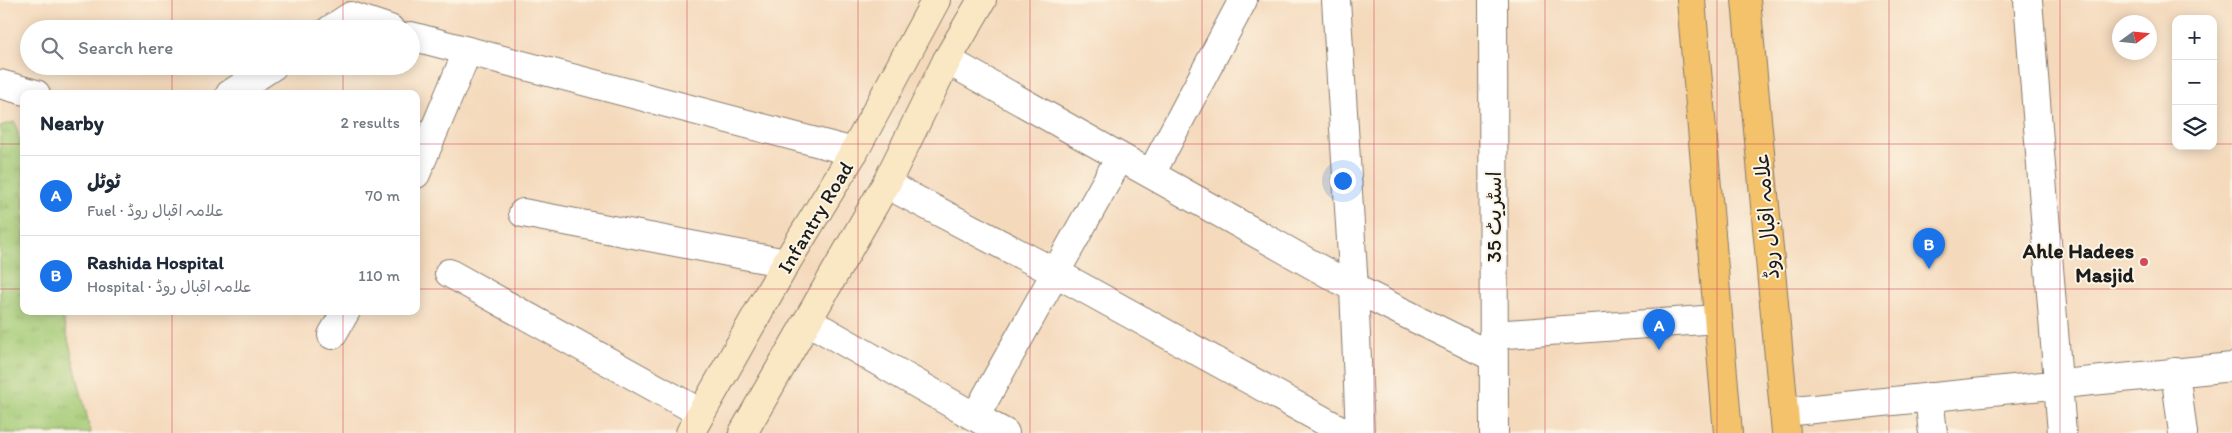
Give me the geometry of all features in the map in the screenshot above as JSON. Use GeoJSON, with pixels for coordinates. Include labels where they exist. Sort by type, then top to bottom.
{"type":"FeatureCollection","features":[{"type":"Feature","properties":{"kind":"main road","name":"Infantry Road"},"geometry":{"type":"LineString","coordinates":[[695,423],[786,263],[854,152],[936,0]]}},
{"type":"Feature","properties":{"kind":"main road","name":"Infantry Road"},"geometry":{"type":"LineString","coordinates":[[743,433],[886,184],[948,60],[982,0]]}},
{"type":"Feature","properties":{"kind":"main road"},"geometry":{"type":"LineString","coordinates":[[1690,0],[1728,433]]}},
{"type":"Feature","properties":{"kind":"main road","name":"علامہ اقبال روڈ"},"geometry":{"type":"LineString","coordinates":[[1746,0],[1785,423]]}},
{"type":"Feature","properties":{"kind":"street"},"geometry":{"type":"LineString","coordinates":[[1151,174],[1243,0]]}},
{"type":"Feature","properties":{"kind":"street"},"geometry":{"type":"LineString","coordinates":[[1336,0],[1354,288],[1360,433]]}},
{"type":"Feature","properties":{"kind":"street","name":"اسٹریٹ 35"},"geometry":{"type":"LineString","coordinates":[[1493,0],[1494,433]]}},
{"type":"Feature","properties":{"kind":"street"},"geometry":{"type":"LineString","coordinates":[[2028,0],[2056,384],[2062,433]]}},
{"type":"Feature","properties":{"kind":"street"},"geometry":{"type":"LineString","coordinates":[[345,20],[351,16],[363,20]]}},
{"type":"Feature","properties":{"kind":"street"},"geometry":{"type":"LineString","coordinates":[[420,39],[854,152]]}},
{"type":"Feature","properties":{"kind":"street"},"geometry":{"type":"LineString","coordinates":[[420,165],[468,52]]}},
{"type":"Feature","properties":{"kind":"street"},"geometry":{"type":"LineString","coordinates":[[948,60],[1354,288],[1493,346],[1717,319]]}},
{"type":"Feature","properties":{"kind":"street"},"geometry":{"type":"LineString","coordinates":[[236,90],[259,75]]}},
{"type":"Feature","properties":{"kind":"street"},"geometry":{"type":"LineString","coordinates":[[0,84],[22,90]]}},
{"type":"Feature","properties":{"kind":"street"},"geometry":{"type":"LineString","coordinates":[[975,417],[1120,157]]}},
{"type":"Feature","properties":{"kind":"street"},"geometry":{"type":"LineString","coordinates":[[886,184],[1056,273],[1346,433]]}},
{"type":"Feature","properties":{"kind":"street"},"geometry":{"type":"LineString","coordinates":[[522,213],[786,263]]}},
{"type":"Feature","properties":{"kind":"street"},"geometry":{"type":"LineString","coordinates":[[450,273],[695,423]]}},
{"type":"Feature","properties":{"kind":"street"},"geometry":{"type":"LineString","coordinates":[[332,335],[344,315]]}},
{"type":"Feature","properties":{"kind":"street"},"geometry":{"type":"LineString","coordinates":[[808,321],[1005,433]]}},
{"type":"Feature","properties":{"kind":"street"},"geometry":{"type":"LineString","coordinates":[[1785,423],[1929,397],[2232,367]]}},
{"type":"Feature","properties":{"kind":"street"},"geometry":{"type":"LineString","coordinates":[[2175,372],[2183,433]]}},
{"type":"Feature","properties":{"kind":"street"},"geometry":{"type":"LineString","coordinates":[[1929,397],[1933,433]]}},
{"type":"Feature","properties":{"kind":"green space"},"geometry":{"type":"Polygon","coordinates":[[[15,122],[20,141],[20,315],[62,315],[91,433],[0,433],[0,126],[15,122]]]}},
{"type":"Feature","properties":{"kind":"place","name":"Ahle Hadees Masjid"},"geometry":{"type":"Point","coordinates":[2144,262]}},
{"type":"Feature","properties":{"kind":"place","name":"Rashida Hospital"},"geometry":{"type":"Point","coordinates":[1929,269]}},
{"type":"Feature","properties":{"kind":"place","name":"ٹوٹل"},"geometry":{"type":"Point","coordinates":[1659,350]}}]}
